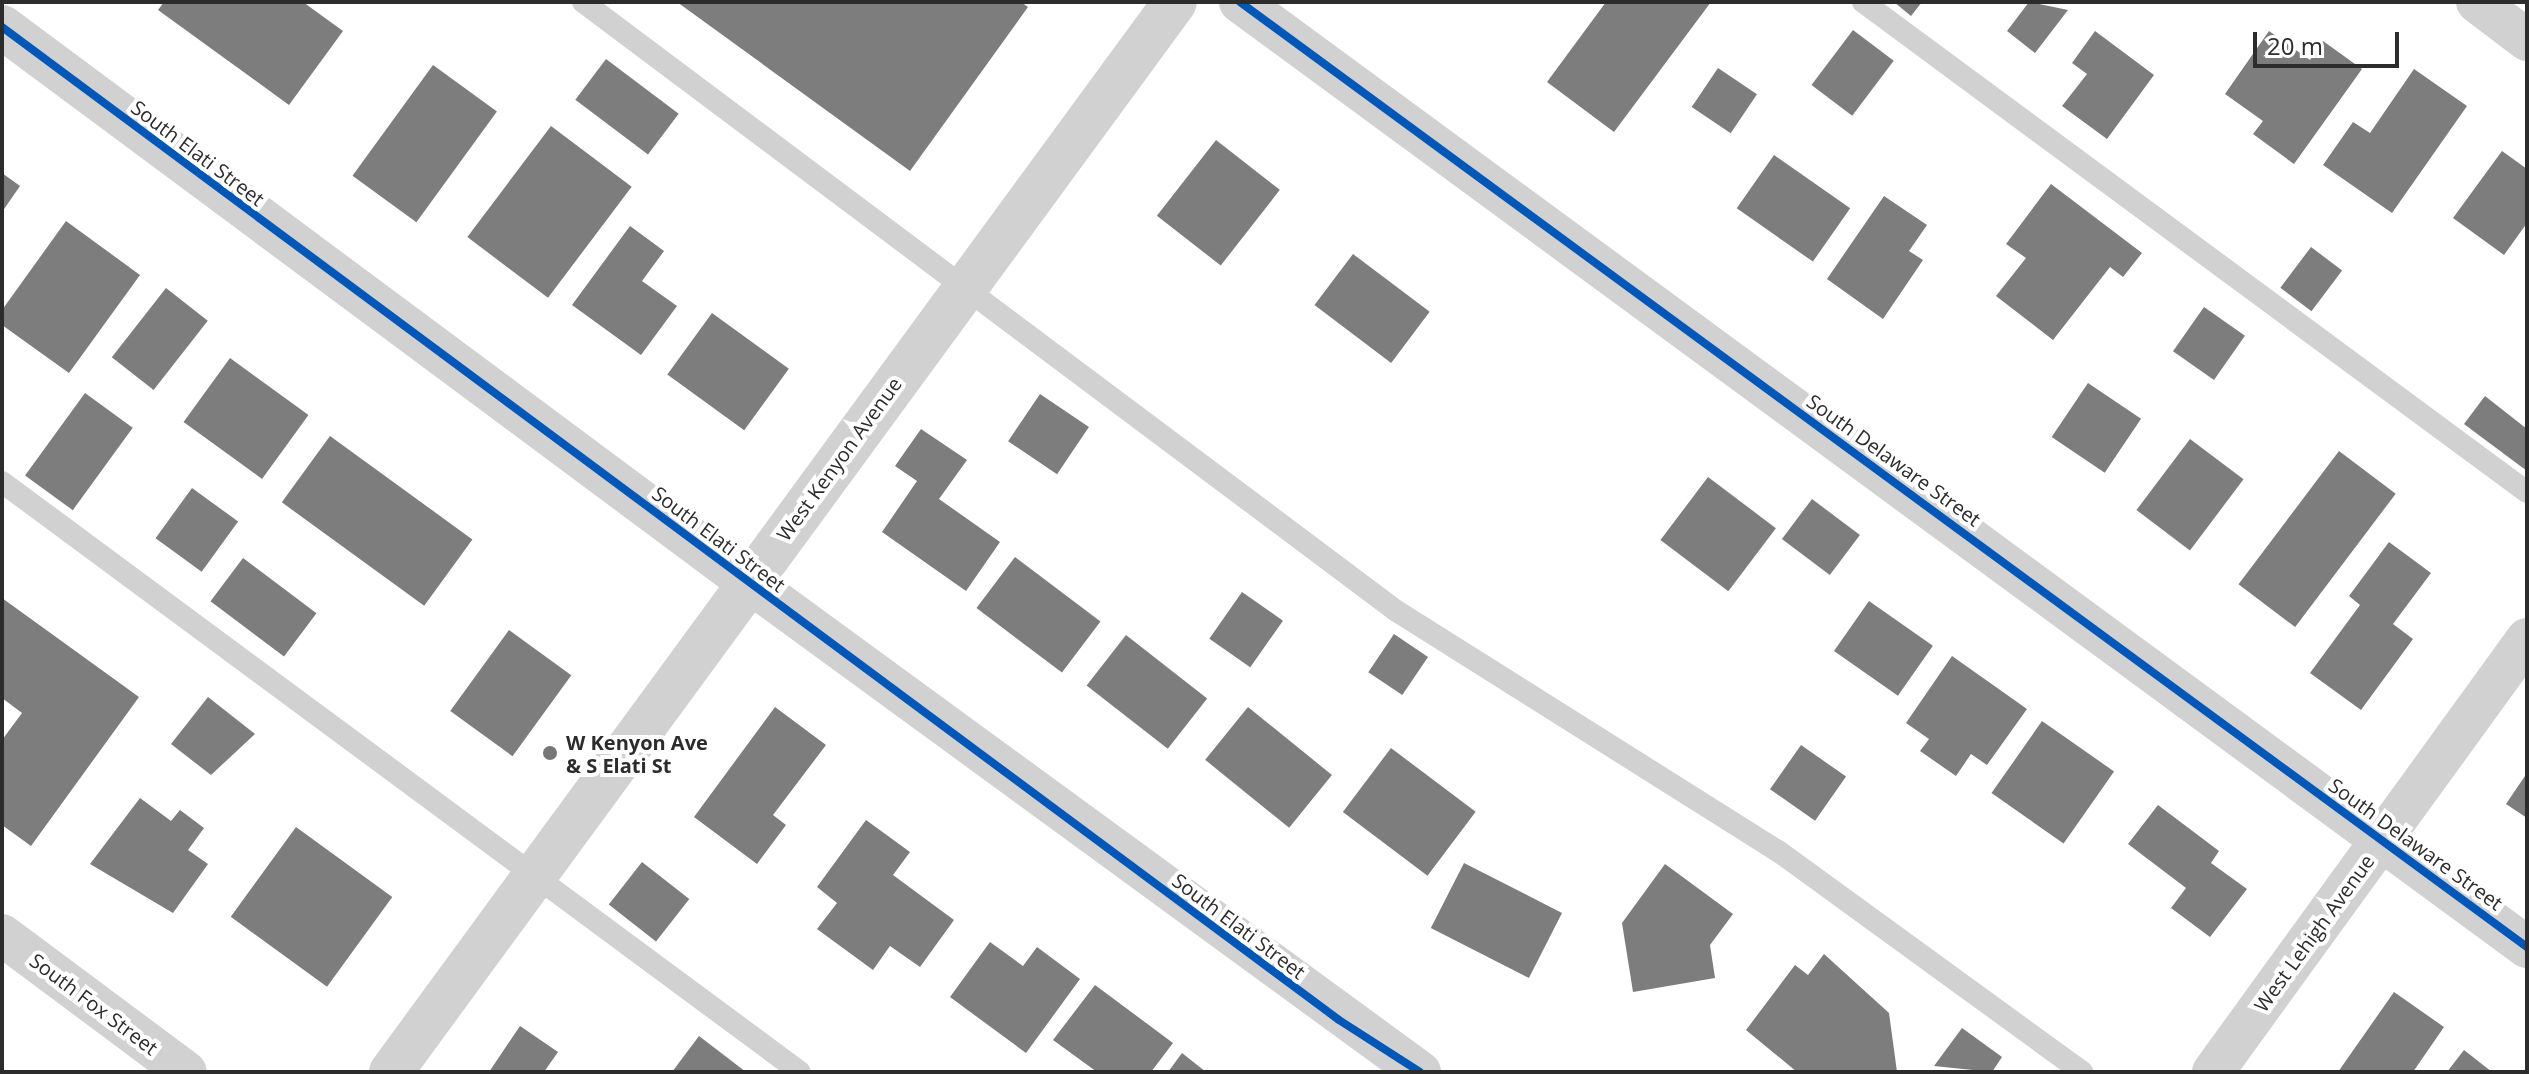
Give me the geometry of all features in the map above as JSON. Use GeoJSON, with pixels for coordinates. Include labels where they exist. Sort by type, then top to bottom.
{"type":"FeatureCollection","features":[{"type":"Feature","properties":{"kind":"street","name":"West Kenyon Avenue"},"geometry":{"type":"LineString","coordinates":[[391,1072],[1175,2]]}},
{"type":"Feature","properties":{"kind":"street","name":"South Delaware Street"},"geometry":{"type":"LineString","coordinates":[[1240,2],[2527,947]]}},
{"type":"Feature","properties":{"kind":"street"},"geometry":{"type":"LineString","coordinates":[[2477,2],[2527,40]]}},
{"type":"Feature","properties":{"kind":"street","name":"South Elati Street"},"geometry":{"type":"LineString","coordinates":[[2,27],[749,582],[1420,1072]]}},
{"type":"Feature","properties":{"kind":"street","name":"West Lehigh Avenue"},"geometry":{"type":"LineString","coordinates":[[2213,1072],[2527,639]]}},
{"type":"Feature","properties":{"kind":"street","name":"South Fox Street"},"geometry":{"type":"LineString","coordinates":[[2,935],[186,1072]]}},
{"type":"Feature","properties":{"kind":"lane"},"geometry":{"type":"LineString","coordinates":[[583,2],[1395,610],[1778,851],[2082,1072]]}},
{"type":"Feature","properties":{"kind":"lane"},"geometry":{"type":"LineString","coordinates":[[1863,2],[2527,492]]}},
{"type":"Feature","properties":{"kind":"lane"},"geometry":{"type":"LineString","coordinates":[[2,482],[800,1072]]}},
{"type":"Feature","properties":{"kind":"building"},"geometry":{"type":"Polygon","coordinates":[[[164,2],[303,2],[343,31],[289,105],[158,10],[164,2]]]}},
{"type":"Feature","properties":{"kind":"building"},"geometry":{"type":"Polygon","coordinates":[[[677,2],[1021,2],[1028,7],[910,171],[677,2]]]}},
{"type":"Feature","properties":{"kind":"building"},"geometry":{"type":"Polygon","coordinates":[[[1606,2],[1711,2],[1614,132],[1547,82],[1606,2]]]}},
{"type":"Feature","properties":{"kind":"building"},"geometry":{"type":"Polygon","coordinates":[[[1894,2],[1922,2],[1911,16],[1894,2]]]}},
{"type":"Feature","properties":{"kind":"building"},"geometry":{"type":"Polygon","coordinates":[[[2029,2],[2068,10],[2035,53],[2007,31],[2029,2]]]}},
{"type":"Feature","properties":{"kind":"building"},"geometry":{"type":"Polygon","coordinates":[[[1853,30],[1894,61],[1852,116],[1811,85],[1853,30]]]}},
{"type":"Feature","properties":{"kind":"building"},"geometry":{"type":"Polygon","coordinates":[[[2095,31],[2154,75],[2107,139],[2062,106],[2087,74],[2072,63],[2095,31]]]}},
{"type":"Feature","properties":{"kind":"building"},"geometry":{"type":"Polygon","coordinates":[[[2269,31],[2310,60],[2323,41],[2362,69],[2294,164],[2253,134],[2263,121],[2225,94],[2269,31]]]}},
{"type":"Feature","properties":{"kind":"building"},"geometry":{"type":"Polygon","coordinates":[[[606,59],[679,114],[648,154],[575,100],[606,59]]]}},
{"type":"Feature","properties":{"kind":"building"},"geometry":{"type":"Polygon","coordinates":[[[433,65],[497,111],[416,222],[352,176],[433,65]]]}},
{"type":"Feature","properties":{"kind":"building"},"geometry":{"type":"Polygon","coordinates":[[[1718,68],[1757,94],[1731,133],[1692,107],[1718,68]]]}},
{"type":"Feature","properties":{"kind":"building"},"geometry":{"type":"Polygon","coordinates":[[[2414,69],[2467,106],[2392,213],[2323,165],[2353,122],[2370,133],[2414,69]]]}},
{"type":"Feature","properties":{"kind":"building"},"geometry":{"type":"Polygon","coordinates":[[[551,126],[632,187],[548,298],[467,237],[551,126]]]}},
{"type":"Feature","properties":{"kind":"building"},"geometry":{"type":"Polygon","coordinates":[[[1216,140],[1280,190],[1221,266],[1157,216],[1216,140]]]}},
{"type":"Feature","properties":{"kind":"building"},"geometry":{"type":"Polygon","coordinates":[[[2502,151],[2527,169],[2527,223],[2504,255],[2453,218],[2502,151]]]}},
{"type":"Feature","properties":{"kind":"building"},"geometry":{"type":"Polygon","coordinates":[[[1774,155],[1850,208],[1813,262],[1737,208],[1774,155]]]}},
{"type":"Feature","properties":{"kind":"building"},"geometry":{"type":"Polygon","coordinates":[[[2,173],[20,186],[2,212],[2,173]]]}},
{"type":"Feature","properties":{"kind":"building"},"geometry":{"type":"Polygon","coordinates":[[[2051,184],[2142,253],[2123,277],[2110,267],[2053,340],[1996,296],[2026,258],[2006,244],[2051,184]]]}},
{"type":"Feature","properties":{"kind":"building"},"geometry":{"type":"Polygon","coordinates":[[[1884,196],[1927,225],[1909,251],[1923,260],[1883,319],[1827,279],[1884,196]]]}},
{"type":"Feature","properties":{"kind":"building"},"geometry":{"type":"Polygon","coordinates":[[[66,221],[140,275],[69,373],[2,325],[2,310],[66,221]]]}},
{"type":"Feature","properties":{"kind":"building"},"geometry":{"type":"Polygon","coordinates":[[[630,226],[664,251],[642,281],[677,306],[641,355],[572,305],[630,226]]]}},
{"type":"Feature","properties":{"kind":"building"},"geometry":{"type":"Polygon","coordinates":[[[2311,247],[2342,270],[2311,311],[2280,288],[2311,247]]]}},
{"type":"Feature","properties":{"kind":"building"},"geometry":{"type":"Polygon","coordinates":[[[1353,254],[1430,312],[1391,363],[1314,305],[1353,254]]]}},
{"type":"Feature","properties":{"kind":"building"},"geometry":{"type":"Polygon","coordinates":[[[166,288],[208,321],[154,390],[112,357],[166,288]]]}},
{"type":"Feature","properties":{"kind":"building"},"geometry":{"type":"Polygon","coordinates":[[[2204,307],[2245,336],[2214,380],[2173,351],[2204,307]]]}},
{"type":"Feature","properties":{"kind":"building"},"geometry":{"type":"Polygon","coordinates":[[[712,313],[789,369],[744,430],[667,374],[712,313]]]}},
{"type":"Feature","properties":{"kind":"building"},"geometry":{"type":"Polygon","coordinates":[[[230,358],[308,415],[262,479],[184,422],[230,358]]]}},
{"type":"Feature","properties":{"kind":"building"},"geometry":{"type":"Polygon","coordinates":[[[2088,383],[2141,419],[2105,473],[2052,437],[2088,383]]]}},
{"type":"Feature","properties":{"kind":"building"},"geometry":{"type":"Polygon","coordinates":[[[85,393],[133,428],[73,510],[25,476],[85,393]]]}},
{"type":"Feature","properties":{"kind":"building"},"geometry":{"type":"Polygon","coordinates":[[[1040,394],[1089,427],[1057,474],[1008,441],[1040,394]]]}},
{"type":"Feature","properties":{"kind":"building"},"geometry":{"type":"Polygon","coordinates":[[[2485,396],[2527,429],[2527,471],[2464,424],[2485,396]]]}},
{"type":"Feature","properties":{"kind":"building"},"geometry":{"type":"Polygon","coordinates":[[[921,429],[967,460],[939,499],[1000,542],[966,591],[882,532],[917,481],[895,466],[921,429]]]}},
{"type":"Feature","properties":{"kind":"building"},"geometry":{"type":"Polygon","coordinates":[[[330,436],[472,539],[424,606],[282,502],[330,436]]]}},
{"type":"Feature","properties":{"kind":"building"},"geometry":{"type":"Polygon","coordinates":[[[2190,439],[2244,479],[2190,550],[2136,510],[2190,439]]]}},
{"type":"Feature","properties":{"kind":"building"},"geometry":{"type":"Polygon","coordinates":[[[2339,451],[2396,494],[2295,627],[2238,584],[2339,451]]]}},
{"type":"Feature","properties":{"kind":"building"},"geometry":{"type":"Polygon","coordinates":[[[1708,477],[1776,528],[1728,591],[1660,540],[1708,477]]]}},
{"type":"Feature","properties":{"kind":"building"},"geometry":{"type":"Polygon","coordinates":[[[192,488],[238,522],[202,572],[156,538],[192,488]]]}},
{"type":"Feature","properties":{"kind":"building"},"geometry":{"type":"Polygon","coordinates":[[[1812,499],[1860,535],[1830,575],[1782,539],[1812,499]]]}},
{"type":"Feature","properties":{"kind":"building"},"geometry":{"type":"Polygon","coordinates":[[[2389,542],[2431,573],[2393,624],[2413,639],[2361,710],[2310,673],[2360,605],[2349,596],[2389,542]]]}},
{"type":"Feature","properties":{"kind":"building"},"geometry":{"type":"Polygon","coordinates":[[[1015,557],[1100,621],[1062,673],[976,608],[1015,557]]]}},
{"type":"Feature","properties":{"kind":"building"},"geometry":{"type":"Polygon","coordinates":[[[243,558],[316,613],[284,656],[211,601],[243,558]]]}},
{"type":"Feature","properties":{"kind":"building"},"geometry":{"type":"Polygon","coordinates":[[[1242,592],[1283,621],[1250,667],[1209,639],[1242,592]]]}},
{"type":"Feature","properties":{"kind":"building"},"geometry":{"type":"Polygon","coordinates":[[[2,598],[139,697],[31,846],[2,825],[2,740],[22,713],[2,698],[2,598]]]}},
{"type":"Feature","properties":{"kind":"building"},"geometry":{"type":"Polygon","coordinates":[[[1869,601],[1933,646],[1898,696],[1834,651],[1869,601]]]}},
{"type":"Feature","properties":{"kind":"building"},"geometry":{"type":"Polygon","coordinates":[[[509,630],[571,675],[513,756],[450,711],[509,630]]]}},
{"type":"Feature","properties":{"kind":"building"},"geometry":{"type":"Polygon","coordinates":[[[1394,634],[1428,657],[1402,695],[1368,672],[1394,634]]]}},
{"type":"Feature","properties":{"kind":"building"},"geometry":{"type":"Polygon","coordinates":[[[1126,635],[1207,698],[1168,749],[1087,685],[1126,635]]]}},
{"type":"Feature","properties":{"kind":"building"},"geometry":{"type":"Polygon","coordinates":[[[1952,656],[2027,709],[1987,765],[1971,754],[1956,776],[1920,751],[1929,739],[1906,723],[1952,656]]]}},
{"type":"Feature","properties":{"kind":"building"},"geometry":{"type":"Polygon","coordinates":[[[208,697],[255,734],[211,775],[171,744],[208,697]]]}},
{"type":"Feature","properties":{"kind":"building"},"geometry":{"type":"Polygon","coordinates":[[[775,707],[826,745],[773,815],[786,825],[757,864],[694,817],[775,707]]]}},
{"type":"Feature","properties":{"kind":"building"},"geometry":{"type":"Polygon","coordinates":[[[1248,707],[1332,775],[1289,828],[1205,760],[1248,707]]]}},
{"type":"Feature","properties":{"kind":"building"},"geometry":{"type":"Polygon","coordinates":[[[2042,721],[2114,771],[2064,844],[1992,793],[2042,721]]]}},
{"type":"Feature","properties":{"kind":"building"},"geometry":{"type":"Polygon","coordinates":[[[1801,745],[1846,777],[1815,821],[1770,789],[1801,745]]]}},
{"type":"Feature","properties":{"kind":"building"},"geometry":{"type":"Polygon","coordinates":[[[1391,748],[1476,812],[1428,876],[1343,812],[1391,748]]]}},
{"type":"Feature","properties":{"kind":"building"},"geometry":{"type":"Polygon","coordinates":[[[2527,773],[2527,818],[2506,804],[2527,773]]]}},
{"type":"Feature","properties":{"kind":"building"},"geometry":{"type":"Polygon","coordinates":[[[140,798],[171,821],[180,810],[204,828],[188,850],[208,864],[173,913],[90,864],[140,798]]]}},
{"type":"Feature","properties":{"kind":"building"},"geometry":{"type":"Polygon","coordinates":[[[2158,805],[2219,851],[2211,863],[2247,889],[2210,937],[2171,908],[2186,888],[2128,844],[2158,805]]]}},
{"type":"Feature","properties":{"kind":"building"},"geometry":{"type":"Polygon","coordinates":[[[866,820],[910,852],[893,875],[954,920],[920,967],[890,946],[873,970],[817,929],[837,903],[817,887],[866,820]]]}},
{"type":"Feature","properties":{"kind":"building"},"geometry":{"type":"Polygon","coordinates":[[[296,827],[392,897],[327,987],[231,917],[296,827]]]}},
{"type":"Feature","properties":{"kind":"building"},"geometry":{"type":"Polygon","coordinates":[[[642,862],[689,899],[656,941],[609,905],[642,862]]]}},
{"type":"Feature","properties":{"kind":"building"},"geometry":{"type":"Polygon","coordinates":[[[1464,863],[1562,913],[1529,978],[1431,928],[1464,863]]]}},
{"type":"Feature","properties":{"kind":"building"},"geometry":{"type":"Polygon","coordinates":[[[1665,864],[1733,914],[1710,945],[1715,978],[1633,992],[1622,923],[1665,864]]]}},
{"type":"Feature","properties":{"kind":"building"},"geometry":{"type":"Polygon","coordinates":[[[990,942],[1023,966],[1037,947],[1080,979],[1026,1053],[950,997],[990,942]]]}},
{"type":"Feature","properties":{"kind":"building"},"geometry":{"type":"Polygon","coordinates":[[[1824,954],[1889,1013],[1897,1072],[1797,1072],[1746,1030],[1795,965],[1808,975],[1824,954]]]}},
{"type":"Feature","properties":{"kind":"building"},"geometry":{"type":"Polygon","coordinates":[[[1095,985],[1173,1043],[1151,1072],[1097,1072],[1053,1040],[1095,985]]]}},
{"type":"Feature","properties":{"kind":"building"},"geometry":{"type":"Polygon","coordinates":[[[2394,992],[2444,1027],[2413,1072],[2338,1072],[2394,992]]]}},
{"type":"Feature","properties":{"kind":"building"},"geometry":{"type":"Polygon","coordinates":[[[520,1026],[558,1052],[544,1072],[489,1072],[520,1026]]]}},
{"type":"Feature","properties":{"kind":"building"},"geometry":{"type":"Polygon","coordinates":[[[1962,1028],[2002,1057],[1992,1072],[1934,1066],[1962,1028]]]}},
{"type":"Feature","properties":{"kind":"building"},"geometry":{"type":"Polygon","coordinates":[[[699,1036],[746,1072],[672,1072],[699,1036]]]}},
{"type":"Feature","properties":{"kind":"building"},"geometry":{"type":"Polygon","coordinates":[[[2464,1050],[2492,1072],[2447,1072],[2464,1050]]]}},
{"type":"Feature","properties":{"kind":"building"},"geometry":{"type":"Polygon","coordinates":[[[1182,1053],[1206,1072],[1168,1072],[1182,1053]]]}},
{"type":"Feature","properties":{"kind":"cycle path"},"geometry":{"type":"LineString","coordinates":[[1240,2],[2527,947]]}},
{"type":"Feature","properties":{"kind":"cycle path"},"geometry":{"type":"LineString","coordinates":[[2,27],[1339,1020],[1420,1072]]}},
{"type":"Feature","properties":{"kind":"place","name":"W Kenyon Ave & S Elati St"},"geometry":{"type":"Point","coordinates":[550,753]}}]}
